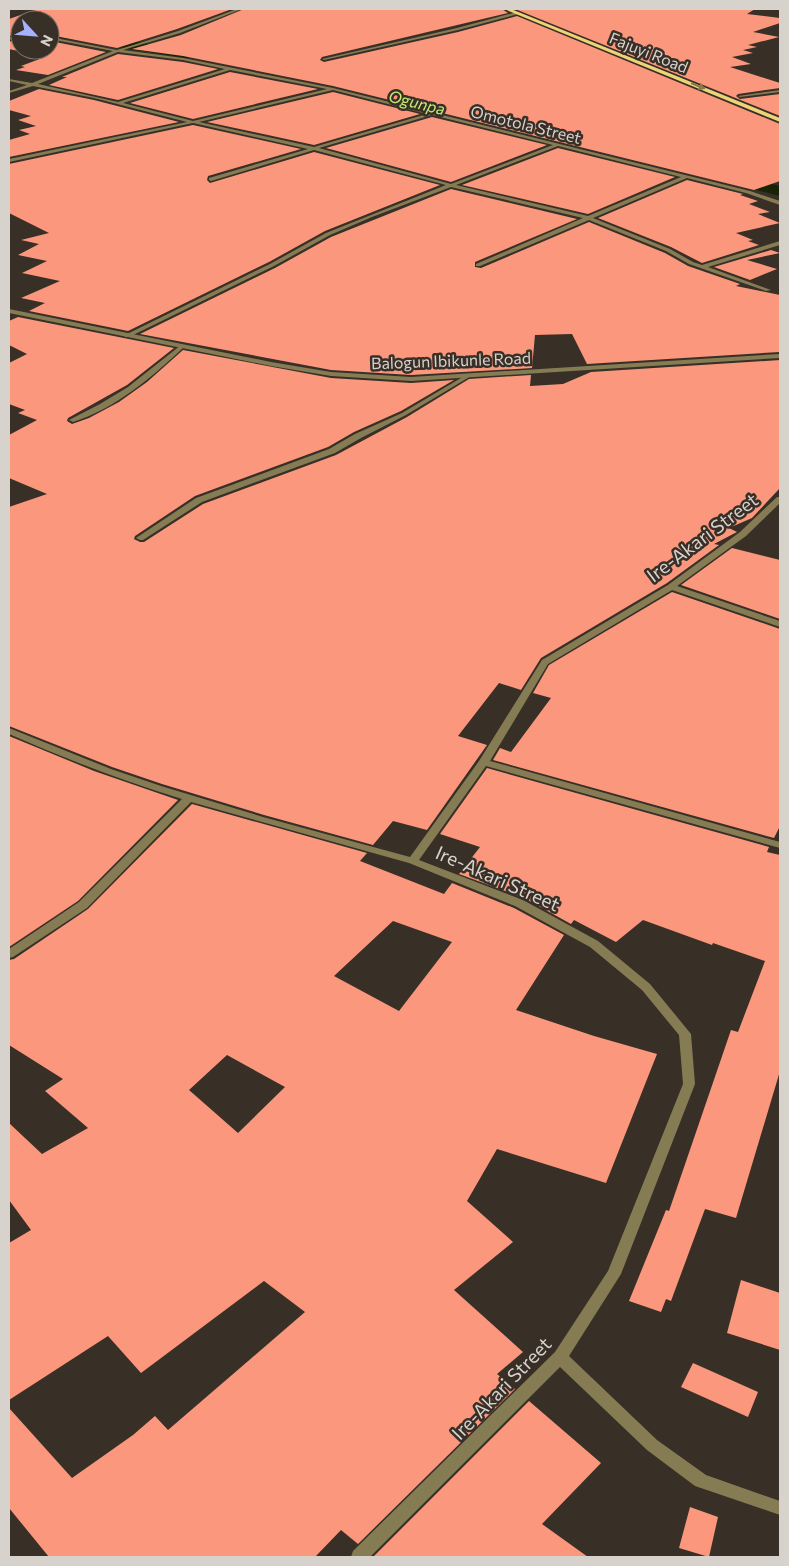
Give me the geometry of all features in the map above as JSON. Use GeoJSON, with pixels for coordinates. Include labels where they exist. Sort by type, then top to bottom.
{"type":"FeatureCollection","features":[{"type":"Feature","properties":{"kind":"highway","name":"Fajuyi Road"},"geometry":{"type":"LineString","coordinates":[[506,9],[780,120]]}},
{"type":"Feature","properties":{"kind":"highway","name":"Fajuyi Road"},"geometry":{"type":"LineString","coordinates":[[523,9],[756,102]]}},
{"type":"Feature","properties":{"kind":"street"},"geometry":{"type":"LineString","coordinates":[[9,92],[35,84],[125,48],[150,42],[240,9]]}},
{"type":"Feature","properties":{"kind":"street"},"geometry":{"type":"LineString","coordinates":[[324,58],[458,29],[517,13]]}},
{"type":"Feature","properties":{"kind":"street","name":"Omotola Street"},"geometry":{"type":"LineString","coordinates":[[60,40],[117,51],[183,59],[333,89],[558,144],[780,202]]}},
{"type":"Feature","properties":{"kind":"street"},"geometry":{"type":"LineString","coordinates":[[118,103],[232,68]]}},
{"type":"Feature","properties":{"kind":"street"},"geometry":{"type":"LineString","coordinates":[[9,80],[35,84],[312,148],[450,185],[588,218],[668,250],[702,267],[768,290]]}},
{"type":"Feature","properties":{"kind":"street"},"geometry":{"type":"LineString","coordinates":[[10,160],[194,122],[333,89]]}},
{"type":"Feature","properties":{"kind":"street"},"geometry":{"type":"LineString","coordinates":[[740,96],[780,91]]}},
{"type":"Feature","properties":{"kind":"street"},"geometry":{"type":"LineString","coordinates":[[211,179],[435,113]]}},
{"type":"Feature","properties":{"kind":"street"},"geometry":{"type":"LineString","coordinates":[[127,336],[234,284],[328,234],[558,144]]}},
{"type":"Feature","properties":{"kind":"street"},"geometry":{"type":"LineString","coordinates":[[478,265],[686,178]]}},
{"type":"Feature","properties":{"kind":"street"},"geometry":{"type":"LineString","coordinates":[[702,267],[780,243]]}},
{"type":"Feature","properties":{"kind":"street","name":"Balogun Ibikunle Road"},"geometry":{"type":"LineString","coordinates":[[9,311],[181,347],[331,374],[411,379],[780,356]]}},
{"type":"Feature","properties":{"kind":"street"},"geometry":{"type":"LineString","coordinates":[[73,420],[100,409],[168,360],[181,347]]}},
{"type":"Feature","properties":{"kind":"street"},"geometry":{"type":"LineString","coordinates":[[140,538],[198,500],[332,451],[404,414],[468,376]]}},
{"type":"Feature","properties":{"kind":"street","name":"Ire-Akari Street"},"geometry":{"type":"LineString","coordinates":[[359,1557],[560,1358],[614,1274],[689,1084],[685,1034],[646,987],[594,944],[519,903],[413,861],[484,762],[545,662],[670,587],[743,534],[780,499]]}},
{"type":"Feature","properties":{"kind":"street"},"geometry":{"type":"LineString","coordinates":[[670,587],[780,624]]}},
{"type":"Feature","properties":{"kind":"street"},"geometry":{"type":"LineString","coordinates":[[9,731],[38,745],[188,799],[413,861]]}},
{"type":"Feature","properties":{"kind":"street"},"geometry":{"type":"LineString","coordinates":[[484,762],[780,844]]}},
{"type":"Feature","properties":{"kind":"street"},"geometry":{"type":"LineString","coordinates":[[9,954],[83,905],[188,799]]}},
{"type":"Feature","properties":{"kind":"street"},"geometry":{"type":"LineString","coordinates":[[560,1358],[652,1445],[701,1481],[780,1508]]}},
{"type":"Feature","properties":{"kind":"building"},"geometry":{"type":"Polygon","coordinates":[[[232,9],[117,48],[60,37],[60,10],[35,10],[232,9]]]}},
{"type":"Feature","properties":{"kind":"building"},"geometry":{"type":"Polygon","coordinates":[[[244,9],[502,9],[508,13],[322,57],[320,60],[324,62],[458,32],[517,16],[780,124],[780,181],[754,190],[333,86],[183,56],[132,49],[181,35],[244,9]]]}},
{"type":"Feature","properties":{"kind":"building"},"geometry":{"type":"Polygon","coordinates":[[[515,9],[755,9],[747,14],[780,18],[780,23],[753,32],[779,37],[748,45],[757,47],[743,50],[753,53],[732,57],[751,64],[730,67],[780,83],[780,88],[738,94],[736,96],[740,99],[780,94],[780,116],[515,9]]]}},
{"type":"Feature","properties":{"kind":"building"},"geometry":{"type":"Polygon","coordinates":[[[9,19],[10,19],[9,36],[9,19]]]}},
{"type":"Feature","properties":{"kind":"building"},"geometry":{"type":"Polygon","coordinates":[[[60,43],[106,52],[48,75],[16,70],[25,67],[21,66],[37,60],[60,60],[60,43]]]}},
{"type":"Feature","properties":{"kind":"building"},"geometry":{"type":"Polygon","coordinates":[[[118,54],[183,62],[218,69],[118,100],[49,85],[67,77],[62,77],[118,54]]]}},
{"type":"Feature","properties":{"kind":"building"},"geometry":{"type":"Polygon","coordinates":[[[230,72],[318,89],[193,119],[130,103],[230,72]]]}},
{"type":"Feature","properties":{"kind":"building"},"geometry":{"type":"Polygon","coordinates":[[[39,89],[94,100],[179,122],[9,157],[9,140],[30,134],[19,130],[36,126],[18,120],[31,116],[9,110],[9,101],[39,89]]]}},
{"type":"Feature","properties":{"kind":"building"},"geometry":{"type":"Polygon","coordinates":[[[333,92],[420,114],[314,145],[207,122],[333,92]]]}},
{"type":"Feature","properties":{"kind":"building"},"geometry":{"type":"Polygon","coordinates":[[[432,117],[547,145],[451,182],[326,148],[432,117]]]}},
{"type":"Feature","properties":{"kind":"building"},"geometry":{"type":"Polygon","coordinates":[[[193,125],[301,149],[208,176],[207,180],[210,183],[314,152],[440,185],[325,231],[269,262],[128,331],[29,311],[45,303],[21,298],[60,281],[22,273],[47,261],[18,255],[39,244],[21,240],[49,233],[9,213],[9,164],[193,125]]]}},
{"type":"Feature","properties":{"kind":"building"},"geometry":{"type":"Polygon","coordinates":[[[558,148],[675,177],[588,214],[462,185],[558,148]]]}},
{"type":"Feature","properties":{"kind":"building"},"geometry":{"type":"Polygon","coordinates":[[[687,180],[743,194],[740,195],[758,201],[749,204],[770,212],[758,214],[780,223],[736,233],[753,240],[748,241],[759,245],[702,263],[671,247],[598,218],[687,180]]]}},
{"type":"Feature","properties":{"kind":"building"},"geometry":{"type":"Polygon","coordinates":[[[451,189],[577,219],[475,262],[475,267],[481,268],[589,222],[665,253],[688,266],[740,284],[736,286],[780,295],[780,352],[587,364],[572,334],[535,335],[532,368],[411,375],[331,370],[140,334],[275,268],[331,237],[451,189]]]}},
{"type":"Feature","properties":{"kind":"building"},"geometry":{"type":"Polygon","coordinates":[[[771,250],[780,253],[747,260],[777,269],[750,280],[714,267],[771,250]]]}},
{"type":"Feature","properties":{"kind":"building"},"geometry":{"type":"Polygon","coordinates":[[[18,317],[174,348],[127,385],[68,418],[67,421],[72,424],[89,418],[119,402],[147,382],[183,350],[331,378],[411,383],[454,380],[401,411],[354,432],[328,447],[195,496],[135,536],[134,539],[140,542],[144,542],[203,504],[336,455],[407,417],[469,379],[531,375],[530,386],[563,384],[591,372],[780,360],[780,488],[752,518],[729,528],[737,532],[714,544],[719,545],[667,583],[541,658],[521,690],[499,683],[458,736],[487,745],[427,830],[393,821],[373,845],[162,784],[112,767],[9,726],[9,507],[47,494],[9,478],[9,435],[37,420],[18,413],[25,410],[9,404],[9,363],[27,354],[9,345],[9,321],[18,317]]]}},
{"type":"Feature","properties":{"kind":"building"},"geometry":{"type":"Polygon","coordinates":[[[732,548],[780,560],[780,619],[681,585],[732,548]]]}},
{"type":"Feature","properties":{"kind":"building"},"geometry":{"type":"Polygon","coordinates":[[[672,592],[780,629],[780,826],[774,838],[493,760],[500,748],[511,752],[551,698],[533,693],[549,665],[672,592]]]}},
{"type":"Feature","properties":{"kind":"building"},"geometry":{"type":"Polygon","coordinates":[[[9,736],[94,771],[178,800],[78,901],[9,947],[9,736]]]}},
{"type":"Feature","properties":{"kind":"building"},"geometry":{"type":"Polygon","coordinates":[[[487,768],[769,847],[767,852],[780,855],[780,1071],[736,1218],[705,1209],[671,1301],[666,1299],[661,1312],[629,1301],[666,1210],[669,1211],[731,1030],[738,1032],[765,961],[713,943],[712,945],[643,920],[616,942],[574,920],[571,924],[524,898],[459,874],[480,847],[440,834],[487,768]]]}},
{"type":"Feature","properties":{"kind":"building"},"geometry":{"type":"Polygon","coordinates":[[[192,804],[367,853],[360,861],[444,894],[452,883],[514,908],[564,935],[516,1010],[594,1036],[657,1054],[606,1183],[497,1149],[467,1201],[513,1242],[454,1290],[523,1352],[497,1374],[515,1389],[358,1544],[341,1530],[315,1557],[49,1557],[9,1508],[9,1408],[72,1478],[133,1435],[155,1416],[168,1430],[305,1312],[264,1281],[141,1373],[108,1336],[9,1400],[9,1243],[31,1230],[9,1200],[9,1123],[42,1154],[88,1128],[45,1091],[63,1079],[9,1045],[9,960],[14,959],[88,909],[192,804]],[[393,921],[334,976],[399,1011],[452,942],[393,921]],[[227,1055],[189,1090],[238,1133],[285,1087],[227,1055]]]}},
{"type":"Feature","properties":{"kind":"building"},"geometry":{"type":"Polygon","coordinates":[[[741,1280],[780,1293],[780,1350],[727,1333],[741,1280]]]}},
{"type":"Feature","properties":{"kind":"building"},"geometry":{"type":"Polygon","coordinates":[[[693,1363],[758,1392],[748,1417],[681,1387],[693,1363]]]}},
{"type":"Feature","properties":{"kind":"building"},"geometry":{"type":"Polygon","coordinates":[[[529,1401],[601,1463],[542,1524],[588,1557],[373,1557],[529,1401]]]}},
{"type":"Feature","properties":{"kind":"building"},"geometry":{"type":"Polygon","coordinates":[[[690,1507],[718,1517],[709,1557],[679,1548],[690,1507]]]}},
{"type":"Feature","properties":{"kind":"waterway","name":"Ogunpa"},"geometry":{"type":"LineString","coordinates":[[60,34],[186,54]]}},
{"type":"Feature","properties":{"kind":"waterway","name":"Ogunpa"},"geometry":{"type":"LineString","coordinates":[[720,175],[780,191]]}}]}
